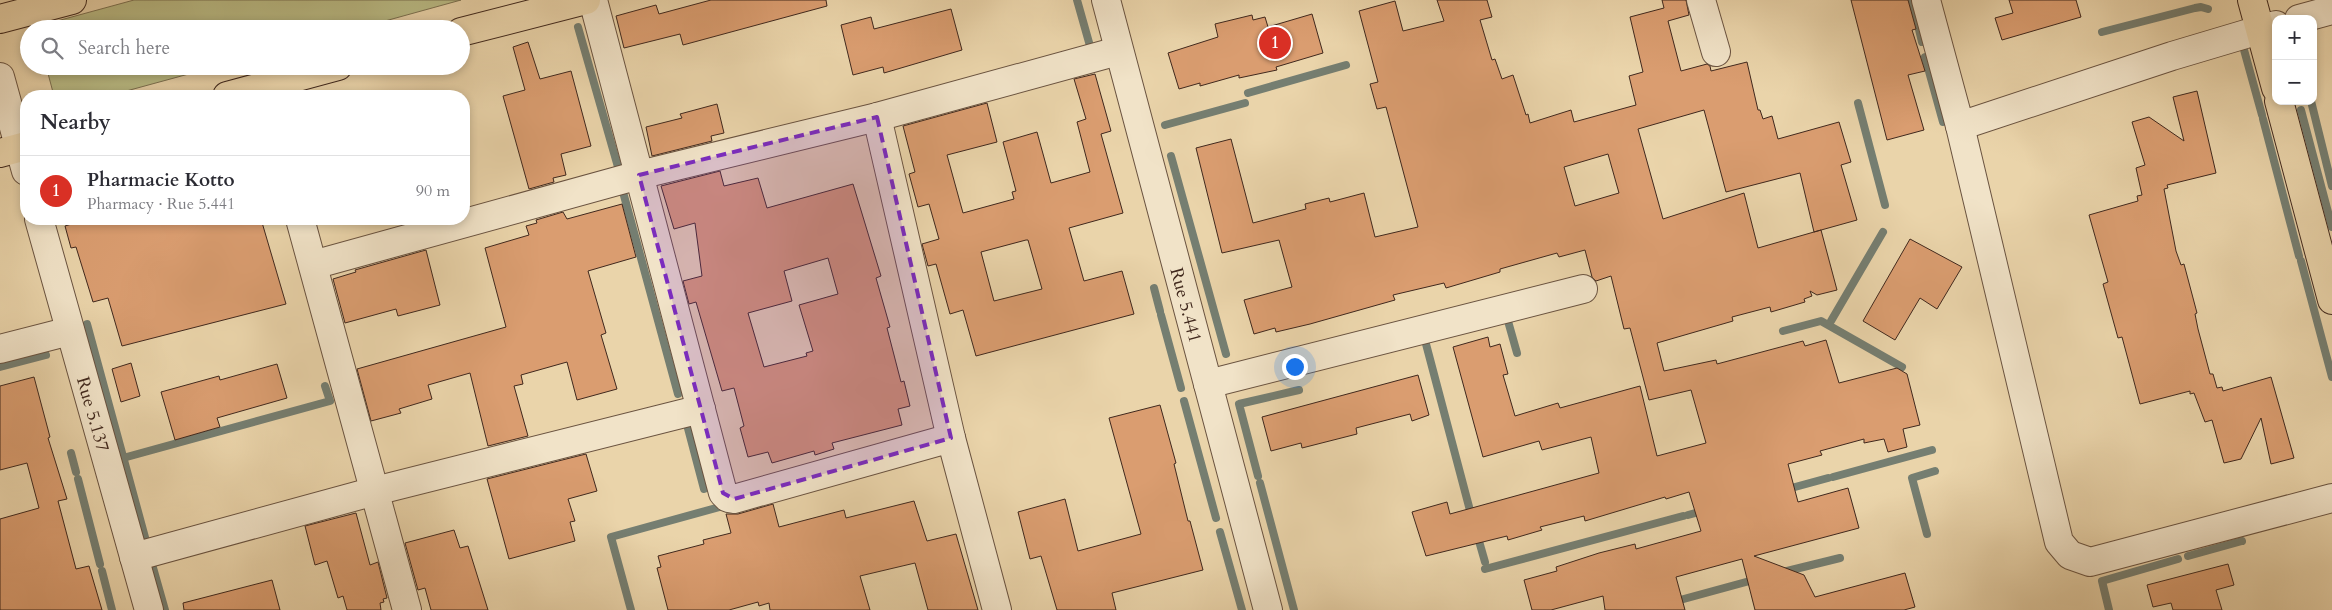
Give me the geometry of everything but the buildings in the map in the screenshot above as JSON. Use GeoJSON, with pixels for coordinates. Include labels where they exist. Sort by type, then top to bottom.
{"type":"FeatureCollection","features":[{"type":"Feature","properties":{"kind":"main road"},"geometry":{"type":"LineString","coordinates":[[0,19],[72,0]]}},
{"type":"Feature","properties":{"kind":"main road"},"geometry":{"type":"LineString","coordinates":[[470,30],[586,0]]}},
{"type":"Feature","properties":{"kind":"main road"},"geometry":{"type":"LineString","coordinates":[[2252,0],[2268,27],[2272,60]]}},
{"type":"Feature","properties":{"kind":"main road"},"geometry":{"type":"LineString","coordinates":[[270,90],[312,75]]}},
{"type":"Feature","properties":{"kind":"main road"},"geometry":{"type":"LineString","coordinates":[[2280,105],[2332,300]]}},
{"type":"Feature","properties":{"kind":"street"},"geometry":{"type":"LineString","coordinates":[[592,0],[723,493],[728,498],[734,499],[951,438]]}},
{"type":"Feature","properties":{"kind":"street","name":"Rue 5.441"},"geometry":{"type":"LineString","coordinates":[[1106,0],[1268,610]]}},
{"type":"Feature","properties":{"kind":"street"},"geometry":{"type":"LineString","coordinates":[[1701,0],[1716,52]]}},
{"type":"Feature","properties":{"kind":"street"},"geometry":{"type":"LineString","coordinates":[[1926,0],[1960,126],[2059,542],[2070,556],[2090,562],[2332,498]]}},
{"type":"Feature","properties":{"kind":"street"},"geometry":{"type":"LineString","coordinates":[[2314,15],[2332,10]]}},
{"type":"Feature","properties":{"kind":"street"},"geometry":{"type":"LineString","coordinates":[[1960,126],[2172,56],[2268,27]]}},
{"type":"Feature","properties":{"kind":"street"},"geometry":{"type":"LineString","coordinates":[[470,222],[639,175],[877,117],[1118,51]]}},
{"type":"Feature","properties":{"kind":"street"},"geometry":{"type":"LineString","coordinates":[[0,76],[18,155]]}},
{"type":"Feature","properties":{"kind":"street"},"geometry":{"type":"LineString","coordinates":[[877,117],[951,438],[997,610]]}},
{"type":"Feature","properties":{"kind":"street","name":"Rue 5.137"},"geometry":{"type":"LineString","coordinates":[[41,225],[148,610]]}},
{"type":"Feature","properties":{"kind":"street"},"geometry":{"type":"LineString","coordinates":[[302,225],[407,610]]}},
{"type":"Feature","properties":{"kind":"street"},"geometry":{"type":"LineString","coordinates":[[313,265],[458,225]]}},
{"type":"Feature","properties":{"kind":"street"},"geometry":{"type":"LineString","coordinates":[[1208,384],[1582,289]]}},
{"type":"Feature","properties":{"kind":"street"},"geometry":{"type":"LineString","coordinates":[[0,349],[70,331]]}},
{"type":"Feature","properties":{"kind":"street"},"geometry":{"type":"LineString","coordinates":[[134,557],[375,491],[701,409]]}},
{"type":"Feature","properties":{"kind":"highlighted area"},"geometry":{"type":"Polygon","coordinates":[[[877,117],[951,438],[734,499],[723,493],[639,175],[877,117]]]}},
{"type":"Feature","properties":{"kind":"green space"},"geometry":{"type":"Polygon","coordinates":[[[134,0],[461,0],[389,20],[61,20],[134,0]]]}},
{"type":"Feature","properties":{"kind":"green space"},"geometry":{"type":"Polygon","coordinates":[[[48,75],[185,75],[130,90],[52,90],[48,75]]]}},
{"type":"Feature","properties":{"kind":"waterway"},"geometry":{"type":"LineString","coordinates":[[1077,0],[1090,46]]}},
{"type":"Feature","properties":{"kind":"waterway"},"geometry":{"type":"LineString","coordinates":[[1911,0],[1916,17]]}},
{"type":"Feature","properties":{"kind":"waterway"},"geometry":{"type":"LineString","coordinates":[[2102,32],[2195,8],[2208,9]]}},
{"type":"Feature","properties":{"kind":"waterway"},"geometry":{"type":"LineString","coordinates":[[1917,21],[1922,42]]}},
{"type":"Feature","properties":{"kind":"waterway"},"geometry":{"type":"LineString","coordinates":[[578,27],[618,167]]}},
{"type":"Feature","properties":{"kind":"waterway"},"geometry":{"type":"LineString","coordinates":[[2241,39],[2262,115]]}},
{"type":"Feature","properties":{"kind":"waterway"},"geometry":{"type":"LineString","coordinates":[[1925,57],[1943,122]]}},
{"type":"Feature","properties":{"kind":"waterway"},"geometry":{"type":"LineString","coordinates":[[1248,93],[1346,65]]}},
{"type":"Feature","properties":{"kind":"waterway"},"geometry":{"type":"LineString","coordinates":[[1165,125],[1245,103]]}},
{"type":"Feature","properties":{"kind":"waterway"},"geometry":{"type":"LineString","coordinates":[[1858,103],[1885,205]]}},
{"type":"Feature","properties":{"kind":"waterway"},"geometry":{"type":"LineString","coordinates":[[2312,105],[2332,186]]}},
{"type":"Feature","properties":{"kind":"waterway"},"geometry":{"type":"LineString","coordinates":[[2301,110],[2332,227]]}},
{"type":"Feature","properties":{"kind":"waterway"},"geometry":{"type":"LineString","coordinates":[[2263,119],[2299,256]]}},
{"type":"Feature","properties":{"kind":"waterway"},"geometry":{"type":"LineString","coordinates":[[1171,156],[1226,354]]}},
{"type":"Feature","properties":{"kind":"waterway"},"geometry":{"type":"LineString","coordinates":[[623,192],[678,394]]}},
{"type":"Feature","properties":{"kind":"waterway"},"geometry":{"type":"LineString","coordinates":[[1831,321],[1883,232]]}},
{"type":"Feature","properties":{"kind":"waterway"},"geometry":{"type":"LineString","coordinates":[[2301,261],[2332,377]]}},
{"type":"Feature","properties":{"kind":"waterway"},"geometry":{"type":"LineString","coordinates":[[1154,288],[1160,311]]}},
{"type":"Feature","properties":{"kind":"waterway"},"geometry":{"type":"LineString","coordinates":[[1506,314],[1517,353]]}},
{"type":"Feature","properties":{"kind":"waterway"},"geometry":{"type":"LineString","coordinates":[[1161,315],[1181,388]]}},
{"type":"Feature","properties":{"kind":"waterway"},"geometry":{"type":"LineString","coordinates":[[1783,331],[1821,321],[1902,367]]}},
{"type":"Feature","properties":{"kind":"waterway"},"geometry":{"type":"LineString","coordinates":[[87,324],[146,541]]}},
{"type":"Feature","properties":{"kind":"waterway"},"geometry":{"type":"LineString","coordinates":[[1426,344],[1472,518]]}},
{"type":"Feature","properties":{"kind":"waterway"},"geometry":{"type":"LineString","coordinates":[[0,367],[46,355]]}},
{"type":"Feature","properties":{"kind":"waterway"},"geometry":{"type":"LineString","coordinates":[[123,458],[330,401],[325,386]]}},
{"type":"Feature","properties":{"kind":"waterway"},"geometry":{"type":"LineString","coordinates":[[1258,476],[1239,404],[1299,390]]}},
{"type":"Feature","properties":{"kind":"waterway"},"geometry":{"type":"LineString","coordinates":[[1184,401],[1216,518]]}},
{"type":"Feature","properties":{"kind":"waterway"},"geometry":{"type":"LineString","coordinates":[[685,417],[704,489]]}},
{"type":"Feature","properties":{"kind":"waterway"},"geometry":{"type":"LineString","coordinates":[[1833,477],[1932,450]]}},
{"type":"Feature","properties":{"kind":"waterway"},"geometry":{"type":"LineString","coordinates":[[71,453],[76,472]]}},
{"type":"Feature","properties":{"kind":"waterway"},"geometry":{"type":"LineString","coordinates":[[1927,534],[1912,478],[1935,471]]}},
{"type":"Feature","properties":{"kind":"waterway"},"geometry":{"type":"LineString","coordinates":[[1784,490],[1828,478]]}},
{"type":"Feature","properties":{"kind":"waterway"},"geometry":{"type":"LineString","coordinates":[[78,479],[100,564]]}},
{"type":"Feature","properties":{"kind":"waterway"},"geometry":{"type":"LineString","coordinates":[[1260,483],[1294,610]]}},
{"type":"Feature","properties":{"kind":"waterway"},"geometry":{"type":"LineString","coordinates":[[631,610],[611,537],[727,505]]}},
{"type":"Feature","properties":{"kind":"waterway"},"geometry":{"type":"LineString","coordinates":[[1688,515],[1703,511]]}},
{"type":"Feature","properties":{"kind":"waterway"},"geometry":{"type":"LineString","coordinates":[[1485,569],[1683,516]]}},
{"type":"Feature","properties":{"kind":"waterway"},"geometry":{"type":"LineString","coordinates":[[1220,532],[1242,610]]}},
{"type":"Feature","properties":{"kind":"waterway"},"geometry":{"type":"LineString","coordinates":[[1477,534],[1485,562]]}},
{"type":"Feature","properties":{"kind":"waterway"},"geometry":{"type":"LineString","coordinates":[[2188,556],[2242,541]]}},
{"type":"Feature","properties":{"kind":"waterway"},"geometry":{"type":"LineString","coordinates":[[150,557],[165,610]]}},
{"type":"Feature","properties":{"kind":"waterway"},"geometry":{"type":"LineString","coordinates":[[1783,572],[1840,558]]}},
{"type":"Feature","properties":{"kind":"waterway"},"geometry":{"type":"LineString","coordinates":[[2109,610],[2102,581],[2178,559]]}},
{"type":"Feature","properties":{"kind":"waterway"},"geometry":{"type":"LineString","coordinates":[[102,571],[112,610]]}},
{"type":"Feature","properties":{"kind":"waterway"},"geometry":{"type":"LineString","coordinates":[[1680,600],[1757,579]]}},
{"type":"Feature","properties":{"kind":"place","name":"Pharmacie Kotto"},"geometry":{"type":"Point","coordinates":[1275,43]}}]}
